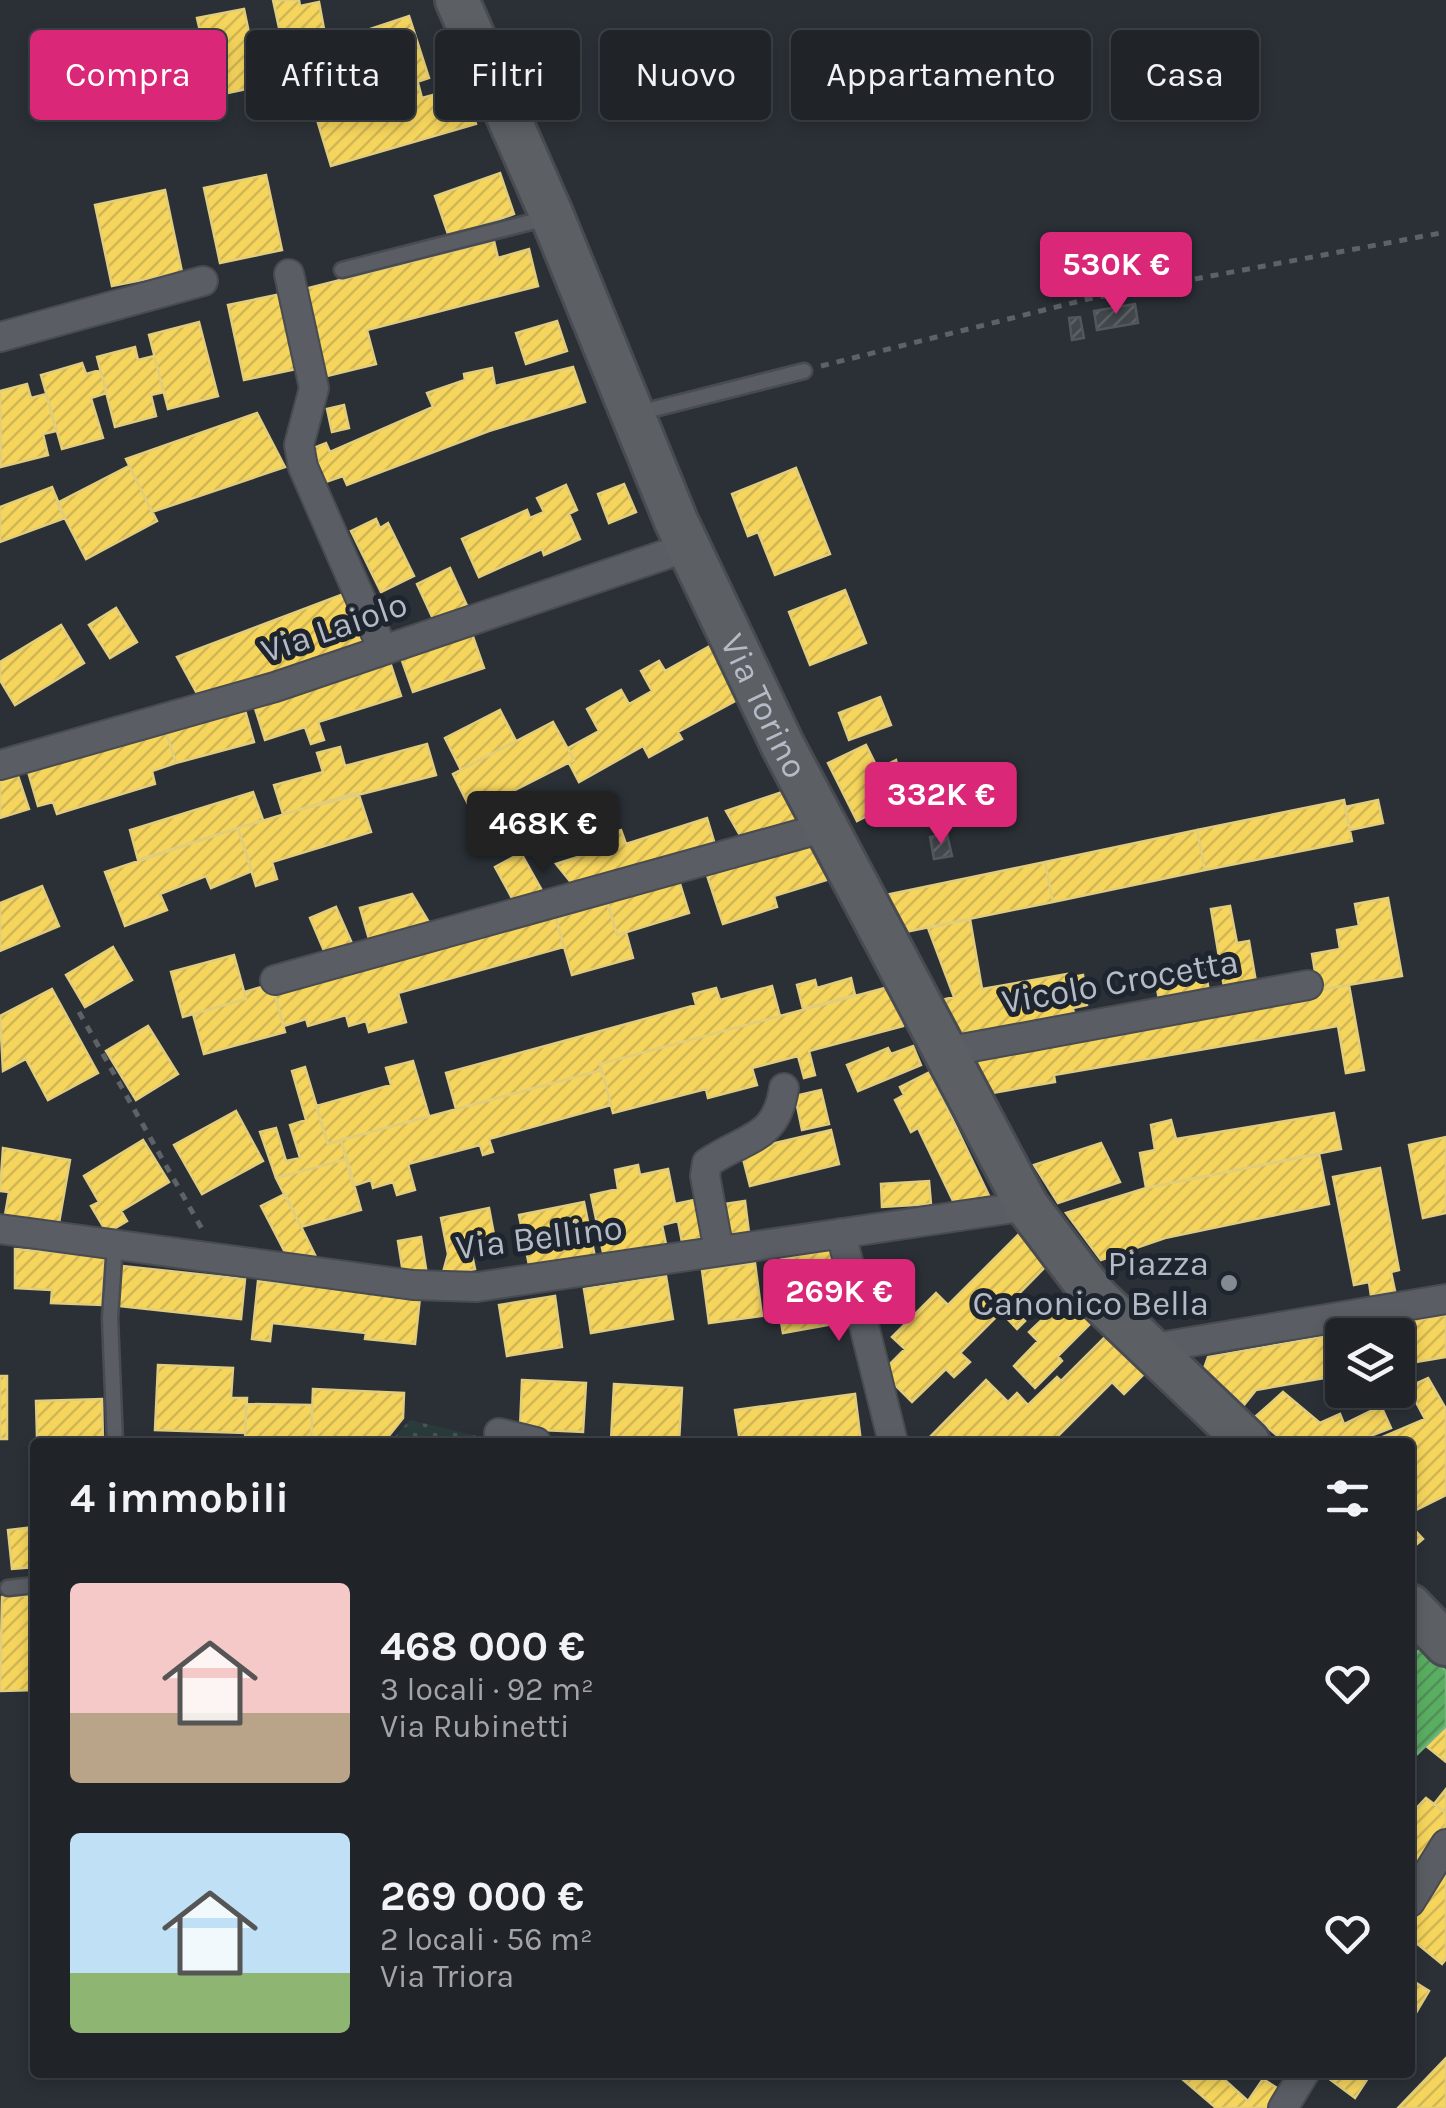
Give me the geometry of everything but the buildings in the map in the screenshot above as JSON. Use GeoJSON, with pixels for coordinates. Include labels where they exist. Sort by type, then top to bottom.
{"type":"FeatureCollection","features":[{"type":"Feature","properties":{"kind":"main road","name":"Via Torino"},"geometry":{"type":"LineString","coordinates":[[457,0],[552,216],[688,547],[826,827],[1027,1206],[1077,1276],[1244,1438]]}},
{"type":"Feature","properties":{"kind":"street"},"geometry":{"type":"LineString","coordinates":[[289,274],[314,388],[298,445],[383,650]]}},
{"type":"Feature","properties":{"kind":"street"},"geometry":{"type":"LineString","coordinates":[[0,336],[203,281]]}},
{"type":"Feature","properties":{"kind":"street","name":"Via Laiolo"},"geometry":{"type":"LineString","coordinates":[[0,766],[275,686],[688,547]]}},
{"type":"Feature","properties":{"kind":"street"},"geometry":{"type":"LineString","coordinates":[[275,980],[826,827]]}},
{"type":"Feature","properties":{"kind":"street","name":"Vicolo Crocetta"},"geometry":{"type":"LineString","coordinates":[[945,1052],[1308,985]]}},
{"type":"Feature","properties":{"kind":"street"},"geometry":{"type":"LineString","coordinates":[[720,1251],[705,1176],[707,1164],[768,1130],[780,1116],[784,1088]]}},
{"type":"Feature","properties":{"kind":"street","name":"Via Bellino"},"geometry":{"type":"LineString","coordinates":[[0,1229],[413,1285],[477,1287],[1027,1206]]}},
{"type":"Feature","properties":{"kind":"street"},"geometry":{"type":"LineString","coordinates":[[841,1232],[892,1438]]}},
{"type":"Feature","properties":{"kind":"street"},"geometry":{"type":"LineString","coordinates":[[1148,1349],[1446,1299]]}},
{"type":"Feature","properties":{"kind":"street"},"geometry":{"type":"LineString","coordinates":[[498,1433],[519,1438]]}},
{"type":"Feature","properties":{"kind":"street"},"geometry":{"type":"LineString","coordinates":[[1415,1894],[1446,1844]]}},
{"type":"Feature","properties":{"kind":"street"},"geometry":{"type":"LineString","coordinates":[[1284,2108],[1302,2078]]}},
{"type":"Feature","properties":{"kind":"lane"},"geometry":{"type":"LineString","coordinates":[[342,270],[552,216]]}},
{"type":"Feature","properties":{"kind":"lane"},"geometry":{"type":"LineString","coordinates":[[632,414],[804,370]]}},
{"type":"Feature","properties":{"kind":"lane"},"geometry":{"type":"LineString","coordinates":[[115,1244],[110,1318],[115,1438]]}},
{"type":"Feature","properties":{"kind":"lane"},"geometry":{"type":"LineString","coordinates":[[8,1588],[30,1586]]}},
{"type":"Feature","properties":{"kind":"path"},"geometry":{"type":"LineString","coordinates":[[804,370],[1088,299],[1446,232]]}},
{"type":"Feature","properties":{"kind":"path"},"geometry":{"type":"LineString","coordinates":[[80,1012],[219,1258]]}},
{"type":"Feature","properties":{"kind":"shaded area"},"geometry":{"type":"Polygon","coordinates":[[[410,1420],[485,1438],[394,1438],[410,1420]]]}},
{"type":"Feature","properties":{"kind":"place","name":"Piazza Canonico Bella"},"geometry":{"type":"Point","coordinates":[1229,1283]}}]}
